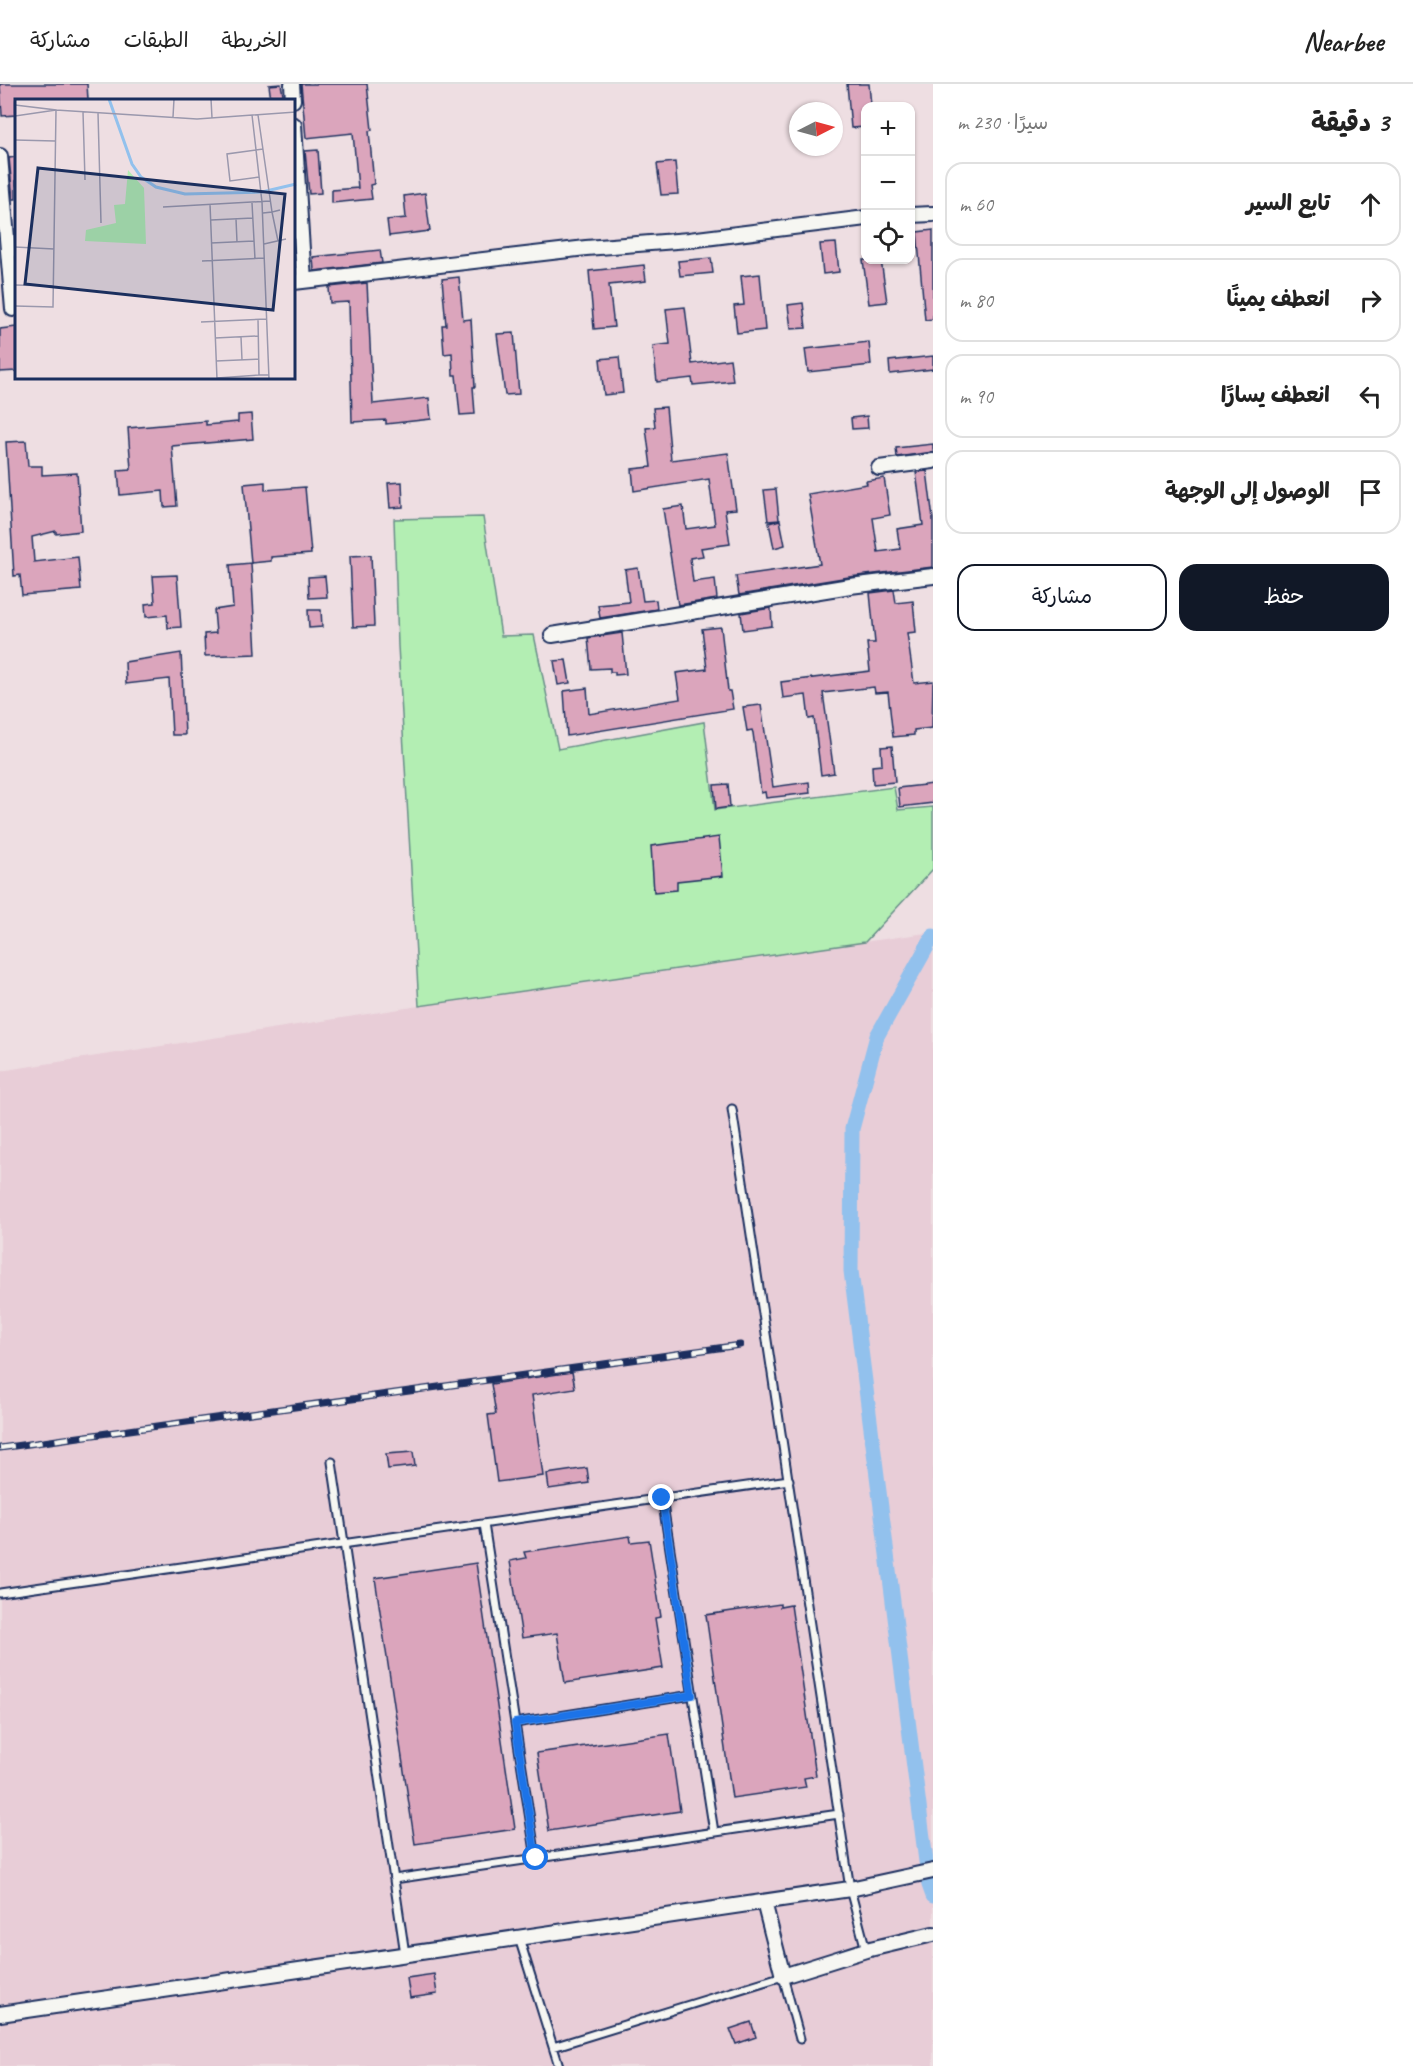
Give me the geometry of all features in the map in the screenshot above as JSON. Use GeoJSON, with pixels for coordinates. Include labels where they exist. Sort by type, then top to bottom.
{"type":"FeatureCollection","features":[{"type":"Feature","properties":{"kind":"street"},"geometry":{"type":"LineString","coordinates":[[291,84],[292,99]]}},
{"type":"Feature","properties":{"kind":"street"},"geometry":{"type":"LineString","coordinates":[[0,156],[10,309]]}},
{"type":"Feature","properties":{"kind":"street"},"geometry":{"type":"LineString","coordinates":[[296,187],[299,281],[586,248],[689,240],[861,219]]}},
{"type":"Feature","properties":{"kind":"street"},"geometry":{"type":"LineString","coordinates":[[915,215],[933,214]]}},
{"type":"Feature","properties":{"kind":"street"},"geometry":{"type":"LineString","coordinates":[[879,468],[933,461]]}},
{"type":"Feature","properties":{"kind":"street"},"geometry":{"type":"LineString","coordinates":[[552,635],[850,585],[933,576]]}},
{"type":"Feature","properties":{"kind":"street"},"geometry":{"type":"LineString","coordinates":[[0,2014],[850,1889],[933,1871]]}},
{"type":"Feature","properties":{"kind":"street"},"geometry":{"type":"LineString","coordinates":[[764,1902],[783,1976],[866,1950],[933,1934]]}},
{"type":"Feature","properties":{"kind":"lane"},"geometry":{"type":"LineString","coordinates":[[732,1109],[838,1814],[850,1889],[866,1950]]}},
{"type":"Feature","properties":{"kind":"lane"},"geometry":{"type":"LineString","coordinates":[[332,1462],[405,1954]]}},
{"type":"Feature","properties":{"kind":"lane"},"geometry":{"type":"LineString","coordinates":[[0,1593],[789,1480]]}},
{"type":"Feature","properties":{"kind":"lane"},"geometry":{"type":"LineString","coordinates":[[662,1498],[714,1832]]}},
{"type":"Feature","properties":{"kind":"lane"},"geometry":{"type":"LineString","coordinates":[[484,1524],[536,1858]]}},
{"type":"Feature","properties":{"kind":"lane"},"geometry":{"type":"LineString","coordinates":[[515,1723],[692,1695]]}},
{"type":"Feature","properties":{"kind":"lane"},"geometry":{"type":"LineString","coordinates":[[394,1879],[838,1814]]}},
{"type":"Feature","properties":{"kind":"lane"},"geometry":{"type":"LineString","coordinates":[[519,1938],[559,2066]]}},
{"type":"Feature","properties":{"kind":"lane"},"geometry":{"type":"LineString","coordinates":[[553,2047],[783,1976],[800,2039]]}},
{"type":"Feature","properties":{"kind":"shaded area"},"geometry":{"type":"Polygon","coordinates":[[[933,932],[933,2066],[0,2066],[0,1071],[419,1006],[933,932]]]}},
{"type":"Feature","properties":{"kind":"green space"},"geometry":{"type":"Polygon","coordinates":[[[483,517],[501,636],[534,635],[558,749],[704,722],[715,810],[894,787],[898,810],[933,807],[933,869],[865,942],[419,1006],[398,646],[394,519],[483,517]]]}},
{"type":"Feature","properties":{"kind":"building"},"geometry":{"type":"Polygon","coordinates":[[[0,84],[87,84],[88,99],[15,99],[15,115],[2,116],[0,84]]]}},
{"type":"Feature","properties":{"kind":"building"},"geometry":{"type":"Polygon","coordinates":[[[281,84],[284,99],[271,99],[269,85],[281,84]]]}},
{"type":"Feature","properties":{"kind":"building"},"geometry":{"type":"Polygon","coordinates":[[[301,84],[367,84],[372,130],[369,131],[374,184],[370,185],[372,199],[332,203],[332,190],[358,188],[353,133],[306,138],[301,84]]]}},
{"type":"Feature","properties":{"kind":"building"},"geometry":{"type":"Polygon","coordinates":[[[847,84],[869,84],[871,102],[861,102],[861,127],[851,128],[847,84]]]}},
{"type":"Feature","properties":{"kind":"building"},"geometry":{"type":"Polygon","coordinates":[[[318,150],[321,193],[309,194],[305,151],[318,150]]]}},
{"type":"Feature","properties":{"kind":"building"},"geometry":{"type":"Polygon","coordinates":[[[15,157],[15,199],[13,199],[9,158],[15,157]]]}},
{"type":"Feature","properties":{"kind":"building"},"geometry":{"type":"Polygon","coordinates":[[[675,162],[678,194],[661,195],[657,164],[675,162]]]}},
{"type":"Feature","properties":{"kind":"building"},"geometry":{"type":"Polygon","coordinates":[[[425,193],[430,231],[389,236],[387,220],[406,218],[404,196],[425,193]]]}},
{"type":"Feature","properties":{"kind":"building"},"geometry":{"type":"Polygon","coordinates":[[[933,230],[933,319],[925,320],[917,232],[933,230]]]}},
{"type":"Feature","properties":{"kind":"building"},"geometry":{"type":"Polygon","coordinates":[[[836,243],[839,272],[823,274],[820,244],[836,243]]]}},
{"type":"Feature","properties":{"kind":"building"},"geometry":{"type":"Polygon","coordinates":[[[380,250],[382,263],[314,271],[313,257],[380,250]]]}},
{"type":"Feature","properties":{"kind":"building"},"geometry":{"type":"Polygon","coordinates":[[[711,258],[713,273],[680,276],[678,261],[711,258]]]}},
{"type":"Feature","properties":{"kind":"building"},"geometry":{"type":"Polygon","coordinates":[[[864,264],[882,264],[887,302],[869,304],[864,264]]]}},
{"type":"Feature","properties":{"kind":"building"},"geometry":{"type":"Polygon","coordinates":[[[644,265],[646,281],[609,285],[614,327],[594,329],[589,271],[644,265]]]}},
{"type":"Feature","properties":{"kind":"building"},"geometry":{"type":"Polygon","coordinates":[[[760,274],[765,330],[737,333],[734,306],[744,305],[741,276],[760,274]]]}},
{"type":"Feature","properties":{"kind":"building"},"geometry":{"type":"Polygon","coordinates":[[[459,277],[463,320],[471,319],[475,387],[473,387],[475,414],[460,415],[456,375],[453,375],[452,353],[444,354],[442,325],[446,325],[442,279],[459,277]]]}},
{"type":"Feature","properties":{"kind":"building"},"geometry":{"type":"Polygon","coordinates":[[[367,283],[373,404],[429,398],[431,419],[386,424],[386,420],[352,422],[349,302],[330,303],[329,287],[367,283]]]}},
{"type":"Feature","properties":{"kind":"building"},"geometry":{"type":"Polygon","coordinates":[[[803,303],[806,328],[791,329],[788,305],[803,303]]]}},
{"type":"Feature","properties":{"kind":"building"},"geometry":{"type":"Polygon","coordinates":[[[685,307],[692,364],[730,359],[733,381],[693,385],[692,378],[657,382],[653,346],[670,344],[666,309],[685,307]]]}},
{"type":"Feature","properties":{"kind":"building"},"geometry":{"type":"Polygon","coordinates":[[[15,327],[15,371],[0,372],[0,329],[15,327]]]}},
{"type":"Feature","properties":{"kind":"building"},"geometry":{"type":"Polygon","coordinates":[[[514,333],[519,394],[505,395],[497,334],[514,333]]]}},
{"type":"Feature","properties":{"kind":"building"},"geometry":{"type":"Polygon","coordinates":[[[869,342],[871,365],[808,372],[805,349],[869,342]]]}},
{"type":"Feature","properties":{"kind":"building"},"geometry":{"type":"Polygon","coordinates":[[[933,356],[933,369],[890,374],[889,361],[933,356]]]}},
{"type":"Feature","properties":{"kind":"building"},"geometry":{"type":"Polygon","coordinates":[[[619,357],[623,393],[604,395],[600,359],[619,357]]]}},
{"type":"Feature","properties":{"kind":"building"},"geometry":{"type":"Polygon","coordinates":[[[666,407],[671,460],[728,453],[736,509],[725,510],[730,544],[701,548],[703,556],[690,558],[693,582],[715,579],[717,599],[678,605],[663,509],[683,506],[686,529],[715,525],[709,479],[634,491],[632,469],[651,467],[646,428],[655,427],[653,408],[666,407]]]}},
{"type":"Feature","properties":{"kind":"building"},"geometry":{"type":"Polygon","coordinates":[[[251,414],[253,439],[172,446],[177,506],[164,507],[163,491],[120,495],[118,470],[131,469],[128,428],[206,421],[206,425],[238,422],[238,415],[251,414]]]}},
{"type":"Feature","properties":{"kind":"building"},"geometry":{"type":"Polygon","coordinates":[[[867,416],[868,428],[852,429],[851,418],[867,416]]]}},
{"type":"Feature","properties":{"kind":"building"},"geometry":{"type":"Polygon","coordinates":[[[26,441],[28,466],[42,466],[42,475],[77,473],[81,531],[56,534],[56,531],[32,537],[34,562],[78,557],[81,590],[22,595],[20,575],[14,576],[6,442],[26,441]]]}},
{"type":"Feature","properties":{"kind":"building"},"geometry":{"type":"Polygon","coordinates":[[[933,444],[933,452],[897,457],[896,448],[933,444]]]}},
{"type":"Feature","properties":{"kind":"building"},"geometry":{"type":"Polygon","coordinates":[[[927,471],[933,519],[933,567],[849,577],[739,595],[736,576],[820,564],[808,494],[867,484],[866,481],[884,478],[890,515],[873,518],[878,552],[900,549],[897,529],[923,525],[916,472],[927,471]]]}},
{"type":"Feature","properties":{"kind":"building"},"geometry":{"type":"Polygon","coordinates":[[[265,482],[265,490],[305,487],[311,554],[271,557],[271,561],[251,563],[244,484],[265,482]]]}},
{"type":"Feature","properties":{"kind":"building"},"geometry":{"type":"Polygon","coordinates":[[[402,482],[403,507],[390,508],[388,483],[402,482]]]}},
{"type":"Feature","properties":{"kind":"building"},"geometry":{"type":"Polygon","coordinates":[[[776,489],[779,520],[768,521],[764,490],[776,489]]]}},
{"type":"Feature","properties":{"kind":"building"},"geometry":{"type":"Polygon","coordinates":[[[780,520],[785,545],[774,548],[769,523],[780,520]]]}},
{"type":"Feature","properties":{"kind":"building"},"geometry":{"type":"Polygon","coordinates":[[[371,555],[374,626],[353,627],[350,556],[371,555]]]}},
{"type":"Feature","properties":{"kind":"building"},"geometry":{"type":"Polygon","coordinates":[[[251,563],[256,654],[205,656],[204,634],[216,633],[214,610],[233,607],[230,565],[251,563]]]}},
{"type":"Feature","properties":{"kind":"building"},"geometry":{"type":"Polygon","coordinates":[[[638,568],[643,601],[656,600],[657,609],[600,618],[598,605],[629,602],[625,570],[638,568]]]}},
{"type":"Feature","properties":{"kind":"building"},"geometry":{"type":"Polygon","coordinates":[[[177,575],[181,627],[168,628],[167,615],[146,617],[145,604],[155,603],[153,576],[177,575]]]}},
{"type":"Feature","properties":{"kind":"building"},"geometry":{"type":"Polygon","coordinates":[[[325,576],[327,597],[309,598],[308,577],[325,576]]]}},
{"type":"Feature","properties":{"kind":"building"},"geometry":{"type":"Polygon","coordinates":[[[894,590],[896,603],[913,601],[916,632],[907,633],[914,683],[933,681],[932,728],[914,730],[914,735],[893,737],[888,692],[875,693],[874,687],[823,693],[834,773],[821,775],[814,718],[809,719],[806,695],[783,698],[781,682],[870,671],[867,643],[875,643],[870,593],[894,590]]]}},
{"type":"Feature","properties":{"kind":"building"},"geometry":{"type":"Polygon","coordinates":[[[771,608],[772,626],[743,630],[741,613],[771,608]]]}},
{"type":"Feature","properties":{"kind":"building"},"geometry":{"type":"Polygon","coordinates":[[[308,610],[321,610],[322,627],[309,628],[308,610]]]}},
{"type":"Feature","properties":{"kind":"building"},"geometry":{"type":"Polygon","coordinates":[[[721,627],[728,691],[730,691],[733,709],[567,736],[564,691],[587,688],[589,714],[680,699],[676,673],[707,669],[702,629],[721,627]]]}},
{"type":"Feature","properties":{"kind":"building"},"geometry":{"type":"Polygon","coordinates":[[[622,633],[626,674],[615,675],[615,672],[610,672],[610,668],[591,669],[588,638],[622,633]]]}},
{"type":"Feature","properties":{"kind":"building"},"geometry":{"type":"Polygon","coordinates":[[[181,653],[185,735],[172,735],[169,679],[126,684],[125,662],[181,653]]]}},
{"type":"Feature","properties":{"kind":"building"},"geometry":{"type":"Polygon","coordinates":[[[566,660],[570,683],[558,685],[554,661],[566,660]]]}},
{"type":"Feature","properties":{"kind":"building"},"geometry":{"type":"Polygon","coordinates":[[[761,705],[773,787],[809,782],[810,793],[766,798],[765,792],[761,793],[753,733],[752,730],[747,731],[743,707],[761,705]]]}},
{"type":"Feature","properties":{"kind":"building"},"geometry":{"type":"Polygon","coordinates":[[[892,746],[895,782],[873,784],[872,766],[882,765],[881,747],[892,746]]]}},
{"type":"Feature","properties":{"kind":"building"},"geometry":{"type":"Polygon","coordinates":[[[728,784],[730,807],[716,809],[714,785],[728,784]]]}},
{"type":"Feature","properties":{"kind":"building"},"geometry":{"type":"Polygon","coordinates":[[[933,784],[933,803],[900,807],[898,788],[933,784]]]}},
{"type":"Feature","properties":{"kind":"building"},"geometry":{"type":"Polygon","coordinates":[[[719,837],[723,876],[677,881],[677,890],[654,892],[651,846],[719,837]]]}},
{"type":"Feature","properties":{"kind":"building"},"geometry":{"type":"Polygon","coordinates":[[[572,1372],[575,1388],[532,1395],[543,1476],[497,1482],[488,1415],[496,1414],[491,1384],[572,1372]]]}},
{"type":"Feature","properties":{"kind":"building"},"geometry":{"type":"Polygon","coordinates":[[[413,1452],[415,1466],[388,1469],[386,1454],[413,1452]]]}},
{"type":"Feature","properties":{"kind":"building"},"geometry":{"type":"Polygon","coordinates":[[[587,1468],[589,1483],[549,1489],[547,1474],[587,1468]]]}},
{"type":"Feature","properties":{"kind":"building"},"geometry":{"type":"Polygon","coordinates":[[[630,1536],[631,1542],[649,1540],[661,1617],[655,1618],[663,1668],[565,1683],[557,1633],[522,1638],[510,1561],[526,1558],[524,1552],[630,1536]]]}},
{"type":"Feature","properties":{"kind":"building"},"geometry":{"type":"Polygon","coordinates":[[[476,1563],[515,1829],[415,1844],[375,1578],[476,1563]]]}},
{"type":"Feature","properties":{"kind":"building"},"geometry":{"type":"Polygon","coordinates":[[[780,1604],[780,1607],[791,1605],[816,1776],[804,1778],[806,1787],[732,1798],[706,1615],[780,1604]]]}},
{"type":"Feature","properties":{"kind":"building"},"geometry":{"type":"Polygon","coordinates":[[[669,1734],[680,1811],[549,1831],[537,1753],[669,1734]]]}},
{"type":"Feature","properties":{"kind":"building"},"geometry":{"type":"Polygon","coordinates":[[[434,1974],[437,1994],[410,1998],[407,1978],[434,1974]]]}},
{"type":"Feature","properties":{"kind":"building"},"geometry":{"type":"Polygon","coordinates":[[[751,2022],[756,2037],[736,2044],[730,2029],[751,2022]]]}},
{"type":"Feature","properties":{"kind":"waterway"},"geometry":{"type":"LineString","coordinates":[[933,936],[877,1036],[852,1129],[851,1271],[929,1885],[933,1896]]}},
{"type":"Feature","properties":{"kind":"railway"},"geometry":{"type":"LineString","coordinates":[[0,1448],[740,1345]]}},
{"type":"Feature","properties":{"kind":"route"},"geometry":{"type":"LineString","coordinates":[[536,1858],[515,1723],[692,1695],[662,1498]]}}]}
